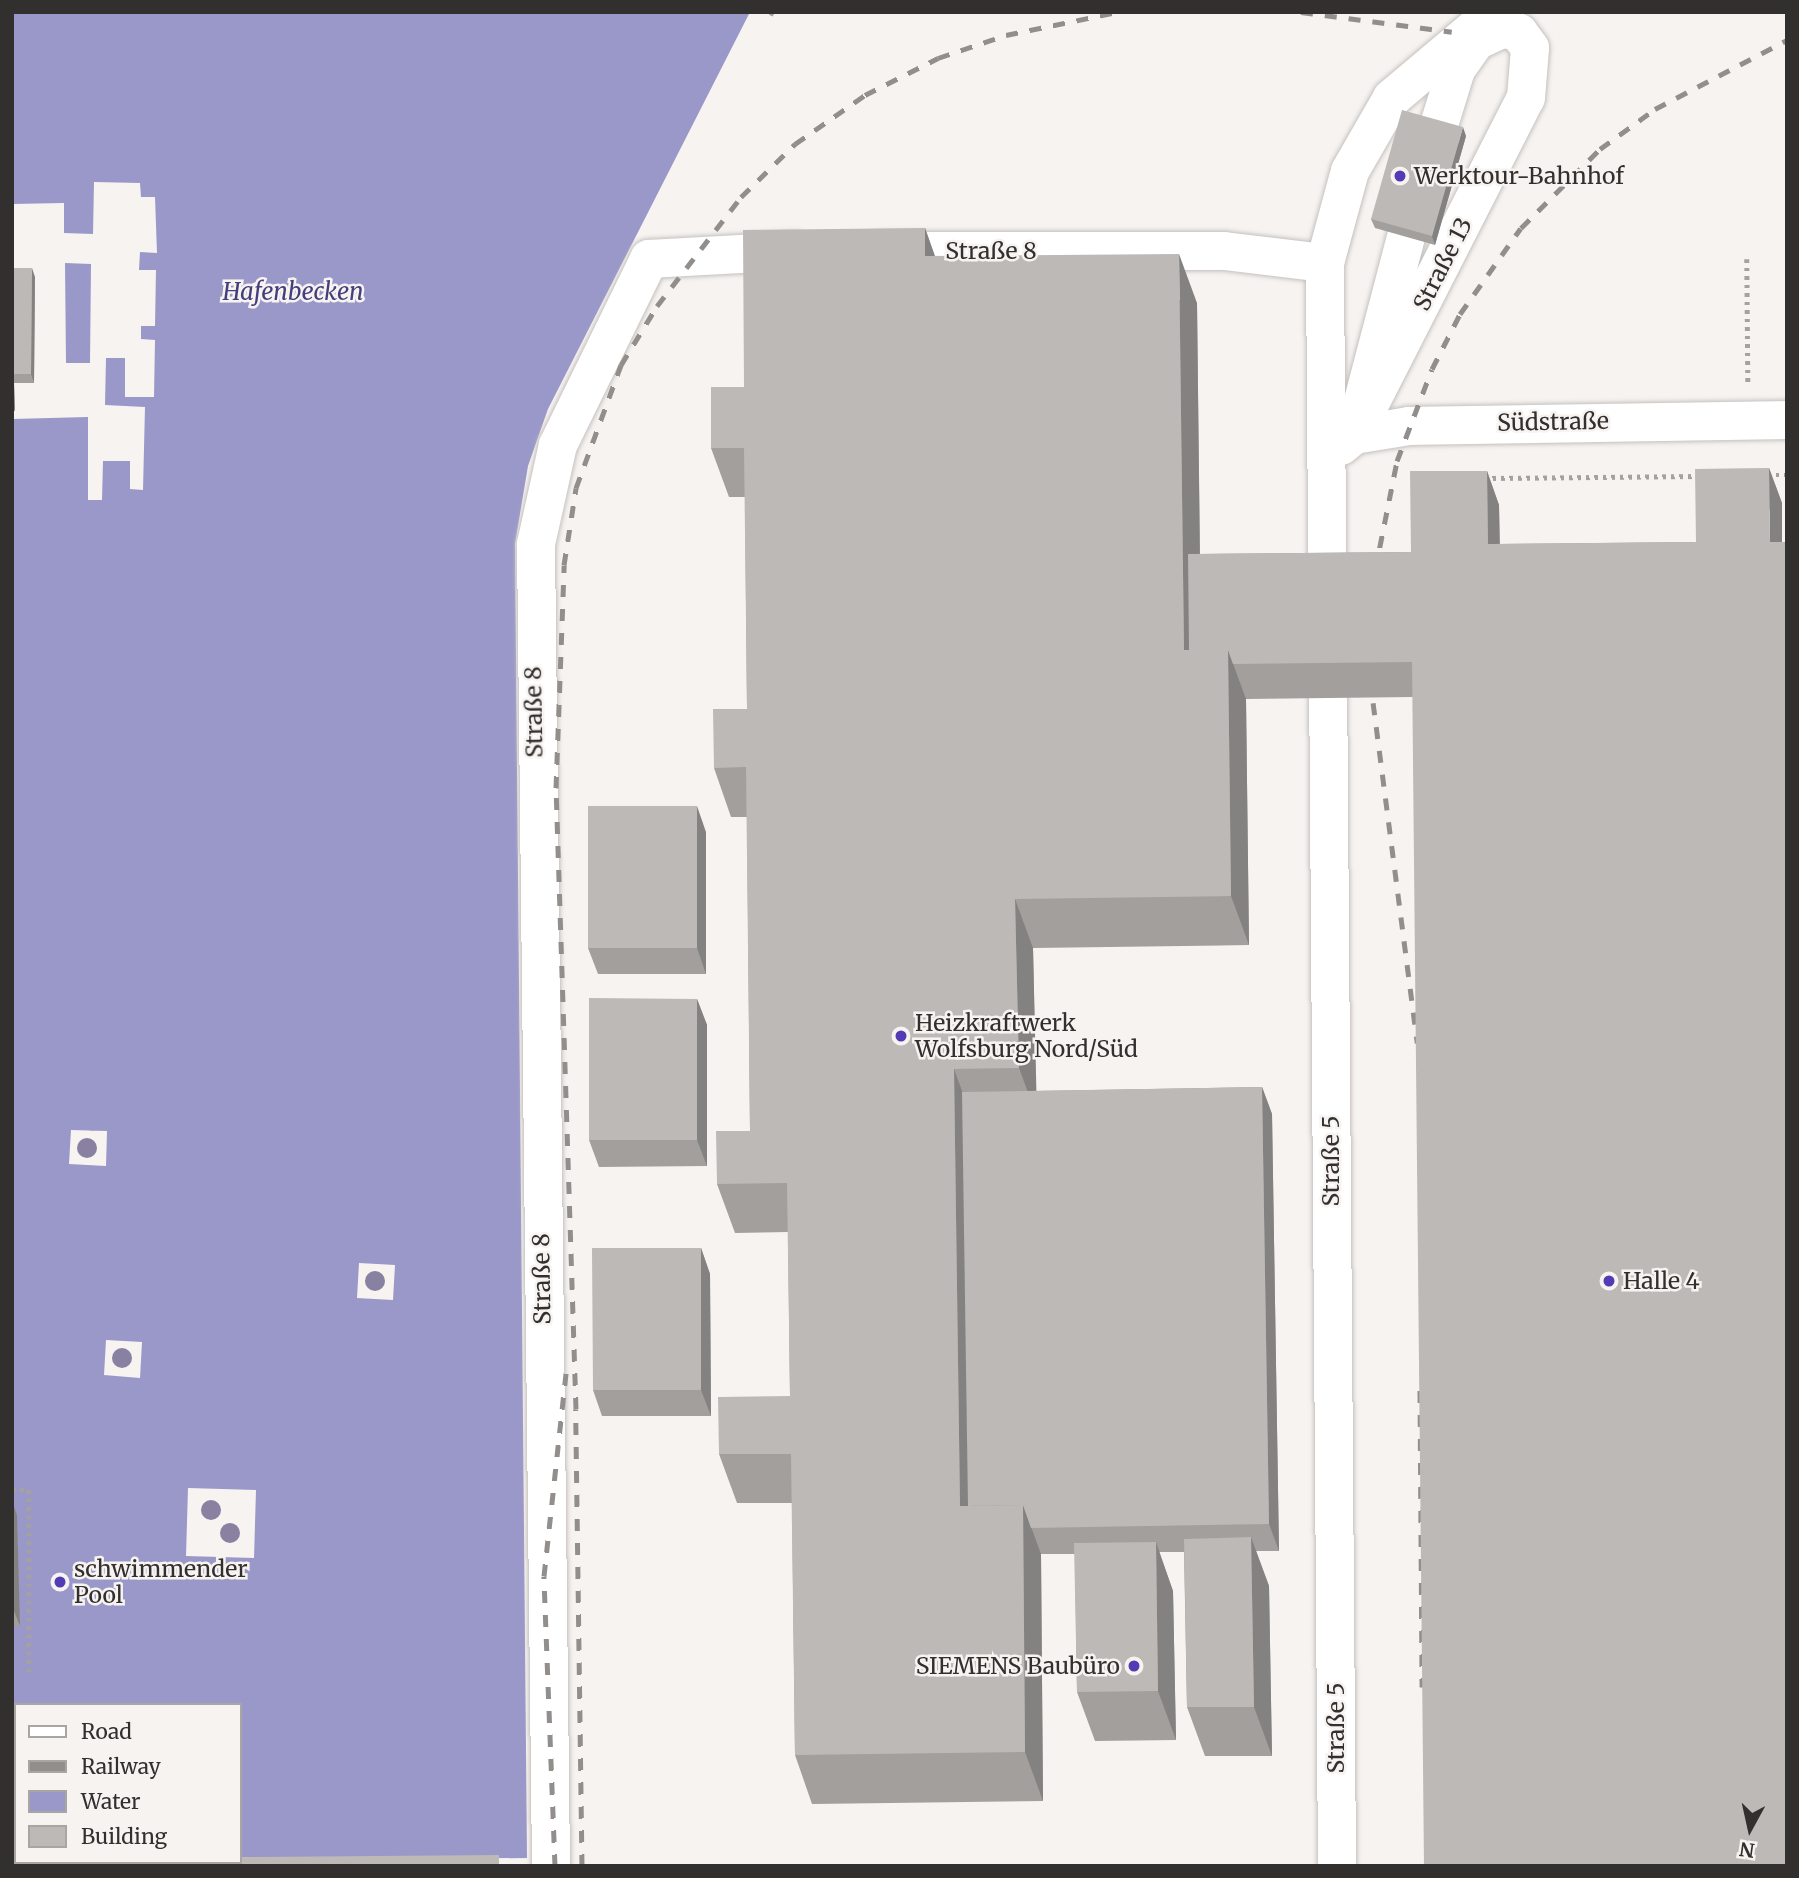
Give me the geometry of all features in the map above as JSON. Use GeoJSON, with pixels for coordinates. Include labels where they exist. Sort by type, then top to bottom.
{"type":"FeatureCollection","features":[{"type":"Feature","properties":{"kind":"street"},"geometry":{"type":"LineString","coordinates":[[1341,446],[1325,262],[1350,171],[1392,98],[1494,12]]}},
{"type":"Feature","properties":{"kind":"street","name":"Straße 13"},"geometry":{"type":"LineString","coordinates":[[1341,446],[1526,98],[1530,48],[1520,33],[1504,28],[1476,41],[1456,70],[1438,128]]}},
{"type":"Feature","properties":{"kind":"street","name":"Straße 13"},"geometry":{"type":"LineString","coordinates":[[1341,446],[1406,237]]}},
{"type":"Feature","properties":{"kind":"street","name":"Straße 8"},"geometry":{"type":"LineString","coordinates":[[551,1866],[536,544],[558,445],[649,259],[836,251],[1224,251],[1325,262]]}},
{"type":"Feature","properties":{"kind":"street","name":"Südstraße"},"geometry":{"type":"LineString","coordinates":[[1341,446],[1475,423],[1787,420]]}},
{"type":"Feature","properties":{"kind":"street","name":"Straße 5"},"geometry":{"type":"LineString","coordinates":[[1337,1866],[1341,446]]}},
{"type":"Feature","properties":{"kind":"path"},"geometry":{"type":"LineString","coordinates":[[1762,475],[1787,475]]}},
{"type":"Feature","properties":{"kind":"path"},"geometry":{"type":"LineString","coordinates":[[1475,478],[1708,476]]}},
{"type":"Feature","properties":{"kind":"path"},"geometry":{"type":"LineString","coordinates":[[12,1490],[29,1490],[29,1675]]}},
{"type":"Feature","properties":{"kind":"water","name":"Hafenbecken"},"geometry":{"type":"Polygon","coordinates":[[[12,12],[750,12],[548,409],[528,466],[515,544],[527,1858],[242,1860],[242,1703],[14,1703],[12,1861],[12,12]],[[71,1130],[69,1164],[106,1166],[107,1131],[71,1130]],[[359,1263],[357,1298],[393,1300],[395,1265],[359,1263]],[[106,1340],[104,1375],[140,1378],[142,1342],[106,1340]],[[188,1488],[186,1556],[254,1558],[256,1490],[188,1488]]]}},
{"type":"Feature","properties":{"kind":"pier"},"geometry":{"type":"Polygon","coordinates":[[[94,182],[140,183],[141,197],[155,197],[157,253],[140,252],[139,270],[156,270],[155,326],[141,326],[141,339],[155,340],[154,397],[125,397],[125,358],[106,358],[105,405],[145,407],[143,490],[130,489],[130,461],[103,461],[102,500],[88,500],[88,417],[12,419],[14,383],[34,383],[12,277],[12,204],[64,203],[64,233],[93,234],[94,182]],[[65,263],[66,363],[90,363],[91,264],[65,263]]]}},
{"type":"Feature","properties":{"kind":"building"},"geometry":{"type":"Polygon","coordinates":[[[1402,110],[1463,127],[1432,236],[1371,219],[1402,110]]]}},
{"type":"Feature","properties":{"kind":"building","name":"Heizkraftwerk Wolfsburg Nord/Süd"},"geometry":{"type":"Polygon","coordinates":[[[925,228],[925,256],[1179,254],[1184,650],[1228,650],[1231,896],[1015,899],[1019,1068],[954,1069],[960,1506],[1023,1505],[1025,1752],[795,1755],[791,1454],[719,1454],[718,1397],[790,1396],[787,1183],[717,1184],[716,1131],[750,1131],[746,767],[714,768],[713,709],[747,709],[744,448],[711,448],[711,387],[744,387],[743,230],[925,228]]]}},
{"type":"Feature","properties":{"kind":"building"},"geometry":{"type":"Polygon","coordinates":[[[12,268],[32,268],[31,374],[12,374],[12,268]]]}},
{"type":"Feature","properties":{"kind":"building","name":"Halle 4"},"geometry":{"type":"Polygon","coordinates":[[[1769,468],[1770,542],[1787,542],[1787,1866],[1424,1866],[1412,662],[1233,664],[1228,650],[1189,650],[1188,554],[1411,552],[1410,471],[1487,471],[1488,544],[1696,542],[1695,469],[1769,468]]]}},
{"type":"Feature","properties":{"kind":"building"},"geometry":{"type":"Polygon","coordinates":[[[588,806],[697,806],[697,948],[588,948],[588,806]]]}},
{"type":"Feature","properties":{"kind":"building"},"geometry":{"type":"Polygon","coordinates":[[[589,998],[697,999],[697,1140],[589,1140],[589,998]]]}},
{"type":"Feature","properties":{"kind":"building"},"geometry":{"type":"Polygon","coordinates":[[[1262,1087],[1269,1524],[1031,1528],[1023,1505],[968,1506],[962,1092],[1262,1087]]]}},
{"type":"Feature","properties":{"kind":"building"},"geometry":{"type":"Polygon","coordinates":[[[592,1248],[701,1248],[701,1390],[593,1390],[592,1248]]]}},
{"type":"Feature","properties":{"kind":"building"},"geometry":{"type":"Polygon","coordinates":[[[1251,1537],[1254,1707],[1187,1707],[1184,1539],[1251,1537]]]}},
{"type":"Feature","properties":{"kind":"building"},"geometry":{"type":"Polygon","coordinates":[[[1156,1542],[1158,1691],[1077,1692],[1074,1543],[1156,1542]]]}},
{"type":"Feature","properties":{"kind":"building"},"geometry":{"type":"Polygon","coordinates":[[[499,1855],[499,1866],[111,1866],[242,1864],[242,1857],[499,1855]]]}},
{"type":"Feature","properties":{"kind":"railway"},"geometry":{"type":"LineString","coordinates":[[582,1866],[576,1409],[556,788],[564,565],[576,488],[621,365],[657,306],[741,197],[795,144],[865,95],[938,58],[1006,35],[1117,12]]}},
{"type":"Feature","properties":{"kind":"railway"},"geometry":{"type":"LineString","coordinates":[[1301,12],[1452,32]]}},
{"type":"Feature","properties":{"kind":"railway"},"geometry":{"type":"LineString","coordinates":[[1375,571],[1397,461],[1432,369],[1460,314],[1521,228],[1600,149],[1655,109],[1787,40]]}},
{"type":"Feature","properties":{"kind":"railway"},"geometry":{"type":"LineString","coordinates":[[1370,679],[1417,1043]]}},
{"type":"Feature","properties":{"kind":"railway"},"geometry":{"type":"LineString","coordinates":[[555,1866],[544,1576],[567,1365]]}},
{"type":"Feature","properties":{"kind":"railway"},"geometry":{"type":"LineString","coordinates":[[1420,1390],[1422,1687]]}},
{"type":"Feature","properties":{"kind":"place","name":"Werktour-Bahnhof"},"geometry":{"type":"Point","coordinates":[1400,176]}},
{"type":"Feature","properties":{"kind":"place","name":"Heizkraftwerk Wolfsburg Nord/Süd"},"geometry":{"type":"Point","coordinates":[901,1036]}},
{"type":"Feature","properties":{"kind":"place","name":"Halle 4"},"geometry":{"type":"Point","coordinates":[1609,1281]}},
{"type":"Feature","properties":{"kind":"place","name":"schwimmender Pool"},"geometry":{"type":"Point","coordinates":[60,1582]}},
{"type":"Feature","properties":{"kind":"place","name":"SIEMENS Baubüro"},"geometry":{"type":"Point","coordinates":[1134,1666]}}]}
